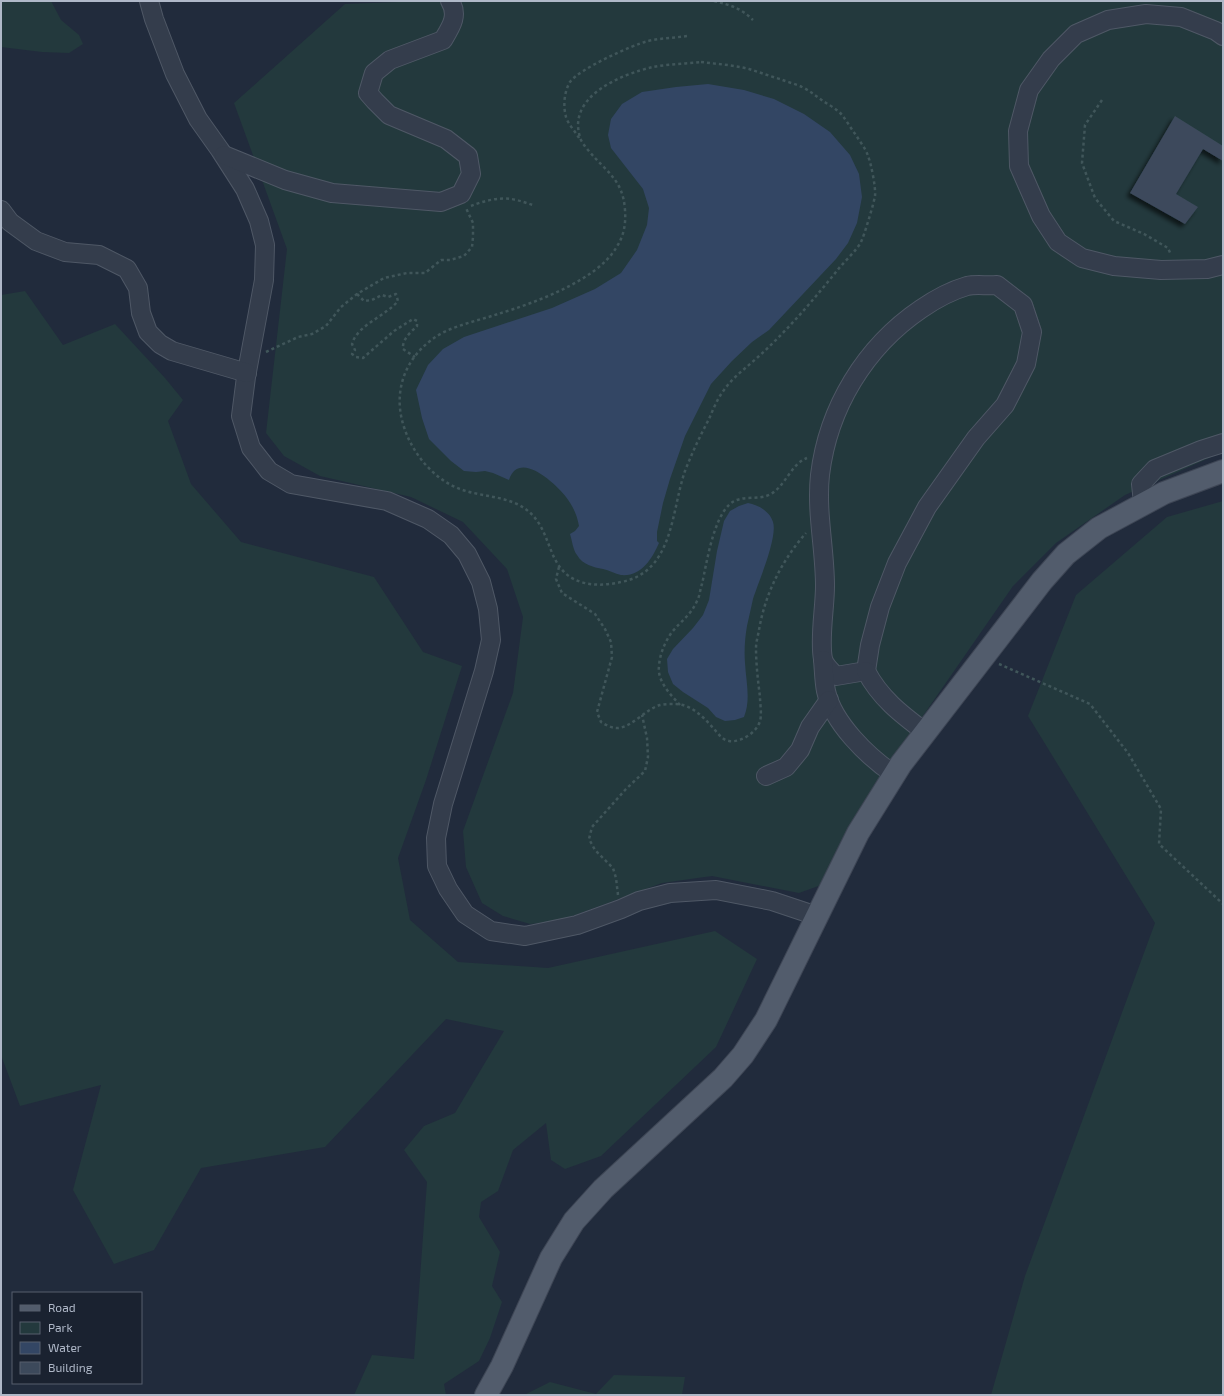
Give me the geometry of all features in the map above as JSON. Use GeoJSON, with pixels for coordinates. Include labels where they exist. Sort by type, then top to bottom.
{"type":"FeatureCollection","features":[{"type":"Feature","properties":{"kind":"main road"},"geometry":{"type":"LineString","coordinates":[[486,1395],[502,1366],[551,1258],[574,1221],[603,1189],[723,1078],[743,1055],[766,1020],[858,833],[901,764],[1042,581],[1066,554],[1099,528],[1164,493],[1223,471]]}},
{"type":"Feature","properties":{"kind":"street"},"geometry":{"type":"LineString","coordinates":[[149,1],[154,19],[175,74],[198,119],[245,189],[259,221],[265,245],[264,280],[251,349],[241,416],[251,448],[269,471],[291,484],[387,501],[428,519],[451,535],[467,554],[481,582],[488,609],[491,640],[484,671],[443,804],[436,838],[437,866],[448,889],[464,914],[491,931],[525,936],[577,925],[621,910],[639,901],[670,893],[716,890],[772,900],[817,916]]}},
{"type":"Feature","properties":{"kind":"street"},"geometry":{"type":"LineString","coordinates":[[224,156],[285,180],[332,193],[441,202],[461,202],[461,194],[471,174],[468,156],[446,138],[389,115],[368,93],[374,73],[390,60],[443,40],[454,21],[453,6],[450,1]]}},
{"type":"Feature","properties":{"kind":"street"},"geometry":{"type":"LineString","coordinates":[[1223,36],[1216,31],[1181,17],[1146,14],[1108,20],[1076,34],[1051,59],[1029,90],[1018,130],[1019,166],[1041,216],[1058,242],[1082,258],[1114,266],[1161,270],[1207,269],[1223,265]]}},
{"type":"Feature","properties":{"kind":"street"},"geometry":{"type":"LineString","coordinates":[[1,210],[10,222],[36,241],[65,252],[99,255],[127,269],[138,288],[141,314],[148,332],[160,344],[172,351],[247,373]]}},
{"type":"Feature","properties":{"kind":"street"},"geometry":{"type":"LineString","coordinates":[[895,775],[872,757],[853,738],[835,715],[826,691],[822,644],[825,587],[822,526],[818,500],[820,474],[826,442],[838,407],[854,377],[876,347],[905,320],[936,299],[967,286],[997,285],[1023,305],[1032,332],[1026,364],[1005,404],[976,438],[927,507],[898,563],[880,607],[870,645],[866,671],[873,684],[882,696],[901,714],[925,732]]}},
{"type":"Feature","properties":{"kind":"street"},"geometry":{"type":"LineString","coordinates":[[1143,503],[1141,484],[1154,469],[1201,450],[1223,443]]}},
{"type":"Feature","properties":{"kind":"street"},"geometry":{"type":"LineString","coordinates":[[824,660],[836,676],[866,671]]}},
{"type":"Feature","properties":{"kind":"street"},"geometry":{"type":"LineString","coordinates":[[766,776],[786,767],[796,756],[810,727],[829,700]]}},
{"type":"Feature","properties":{"kind":"path"},"geometry":{"type":"LineString","coordinates":[[714,1],[734,6],[753,20]]}},
{"type":"Feature","properties":{"kind":"path"},"geometry":{"type":"LineString","coordinates":[[580,139],[578,123],[581,108],[592,94],[611,83],[636,72],[654,67],[701,62],[746,68],[801,86],[841,112],[868,154],[875,194],[861,241],[820,292],[774,341],[739,372],[722,392],[685,471],[669,535],[663,550],[652,567],[640,576],[625,582],[604,585],[585,583],[571,577],[559,567],[553,556],[548,539],[541,524],[530,511],[513,502],[496,497],[474,494],[456,488],[440,478],[415,452],[405,430],[400,411],[399,394],[405,373],[415,357],[431,340],[447,331],[506,312],[555,293],[592,273],[610,258],[624,232],[626,217],[624,196],[616,178],[592,155],[580,139],[566,118],[564,105],[565,92],[570,81],[581,72],[605,58],[647,41],[687,36]]}},
{"type":"Feature","properties":{"kind":"path"},"geometry":{"type":"LineString","coordinates":[[1102,100],[1085,125],[1082,163],[1095,198],[1114,221],[1144,234],[1168,248],[1179,269]]}},
{"type":"Feature","properties":{"kind":"path"},"geometry":{"type":"LineString","coordinates":[[461,202],[477,203],[495,199],[511,198],[533,205]]}},
{"type":"Feature","properties":{"kind":"path"},"geometry":{"type":"LineString","coordinates":[[251,349],[266,352],[298,337],[312,334],[326,326],[341,307],[357,294],[384,278],[407,273],[425,273],[441,260],[450,260],[464,256],[472,247],[473,223],[461,202]]}},
{"type":"Feature","properties":{"kind":"path"},"geometry":{"type":"LineString","coordinates":[[357,294],[364,301],[372,300],[382,295],[388,297],[396,294],[398,301],[394,306],[368,324],[354,338],[352,344],[355,350],[352,354],[356,357],[363,358],[394,331],[413,319],[417,321],[417,326],[409,334],[403,344],[403,350],[415,357]]}},
{"type":"Feature","properties":{"kind":"path"},"geometry":{"type":"LineString","coordinates":[[680,705],[662,681],[658,668],[662,650],[672,632],[689,616],[698,600],[713,537],[723,513],[731,503],[744,498],[770,494],[781,486],[792,469],[806,458],[824,456]]}},
{"type":"Feature","properties":{"kind":"path"},"geometry":{"type":"LineString","coordinates":[[559,567],[556,579],[562,593],[595,614],[605,629],[611,642],[612,657],[597,712],[601,722],[610,727],[619,728],[632,722],[661,704],[680,705],[689,707],[700,714],[721,737],[729,741],[738,740],[747,737],[755,731],[760,722],[756,647],[760,621],[768,595],[795,545],[806,532],[822,526]]}},
{"type":"Feature","properties":{"kind":"path"},"geometry":{"type":"LineString","coordinates":[[982,657],[1090,704],[1128,753],[1161,809],[1159,844],[1223,904]]}},
{"type":"Feature","properties":{"kind":"path"},"geometry":{"type":"LineString","coordinates":[[621,910],[613,868],[595,850],[589,839],[592,827],[626,789],[645,771],[648,757],[647,738],[642,715]]}},
{"type":"Feature","properties":{"kind":"green space"},"geometry":{"type":"Polygon","coordinates":[[[1,1],[51,1],[61,20],[79,35],[83,44],[69,53],[42,52],[1,47],[1,1]]]}},
{"type":"Feature","properties":{"kind":"green space"},"geometry":{"type":"Polygon","coordinates":[[[425,1],[1223,1],[1223,452],[1125,495],[1056,543],[1013,586],[875,785],[824,884],[799,893],[712,876],[662,883],[559,921],[530,924],[503,916],[482,903],[466,867],[463,831],[513,693],[523,617],[507,569],[463,522],[411,497],[320,476],[284,456],[266,433],[287,249],[234,103],[345,4],[425,1]]]}},
{"type":"Feature","properties":{"kind":"green space"},"geometry":{"type":"Polygon","coordinates":[[[25,291],[63,345],[115,324],[165,378],[183,400],[168,421],[191,484],[241,542],[374,577],[423,652],[462,666],[426,780],[398,858],[410,920],[458,962],[548,968],[715,931],[757,959],[716,1047],[601,1156],[565,1169],[551,1160],[546,1123],[513,1150],[498,1191],[481,1202],[479,1217],[500,1252],[492,1286],[502,1302],[490,1338],[479,1361],[444,1384],[446,1395],[354,1395],[372,1355],[414,1359],[427,1182],[404,1150],[424,1126],[455,1113],[504,1031],[446,1019],[325,1147],[201,1168],[154,1250],[114,1264],[73,1190],[101,1085],[20,1106],[1,1055],[1,295],[25,291]]]}},
{"type":"Feature","properties":{"kind":"green space"},"geometry":{"type":"Polygon","coordinates":[[[1223,501],[1223,1395],[991,1395],[1025,1276],[1155,923],[1028,716],[1076,595],[1167,517],[1223,501]]]}},
{"type":"Feature","properties":{"kind":"green space"},"geometry":{"type":"Polygon","coordinates":[[[614,1375],[685,1377],[682,1395],[524,1395],[550,1382],[596,1394],[614,1375]]]}},
{"type":"Feature","properties":{"kind":"water"},"geometry":{"type":"Polygon","coordinates":[[[708,84],[744,90],[774,99],[804,114],[830,132],[850,155],[859,174],[862,197],[857,223],[848,243],[836,259],[769,330],[752,342],[711,384],[685,436],[670,479],[657,532],[657,541],[659,543],[645,566],[634,573],[621,575],[588,565],[579,558],[574,550],[570,534],[579,526],[571,504],[554,484],[538,472],[529,468],[521,468],[514,471],[509,480],[485,471],[464,471],[451,461],[429,439],[422,418],[416,390],[428,365],[443,349],[464,337],[552,308],[595,289],[621,273],[637,250],[647,225],[649,208],[643,189],[611,148],[608,135],[611,119],[622,104],[642,92],[708,84]]]}},
{"type":"Feature","properties":{"kind":"water"},"geometry":{"type":"Polygon","coordinates":[[[748,503],[760,507],[769,515],[773,522],[774,529],[770,549],[753,599],[746,630],[745,654],[748,690],[746,711],[744,717],[725,721],[716,717],[708,708],[673,684],[668,672],[667,659],[673,649],[703,615],[709,600],[717,551],[724,521],[730,511],[748,503]]]}},
{"type":"Feature","properties":{"kind":"building"},"geometry":{"type":"Polygon","coordinates":[[[1175,116],[1223,146],[1223,161],[1203,149],[1176,194],[1198,207],[1185,224],[1130,193],[1175,116]]]}}]}
